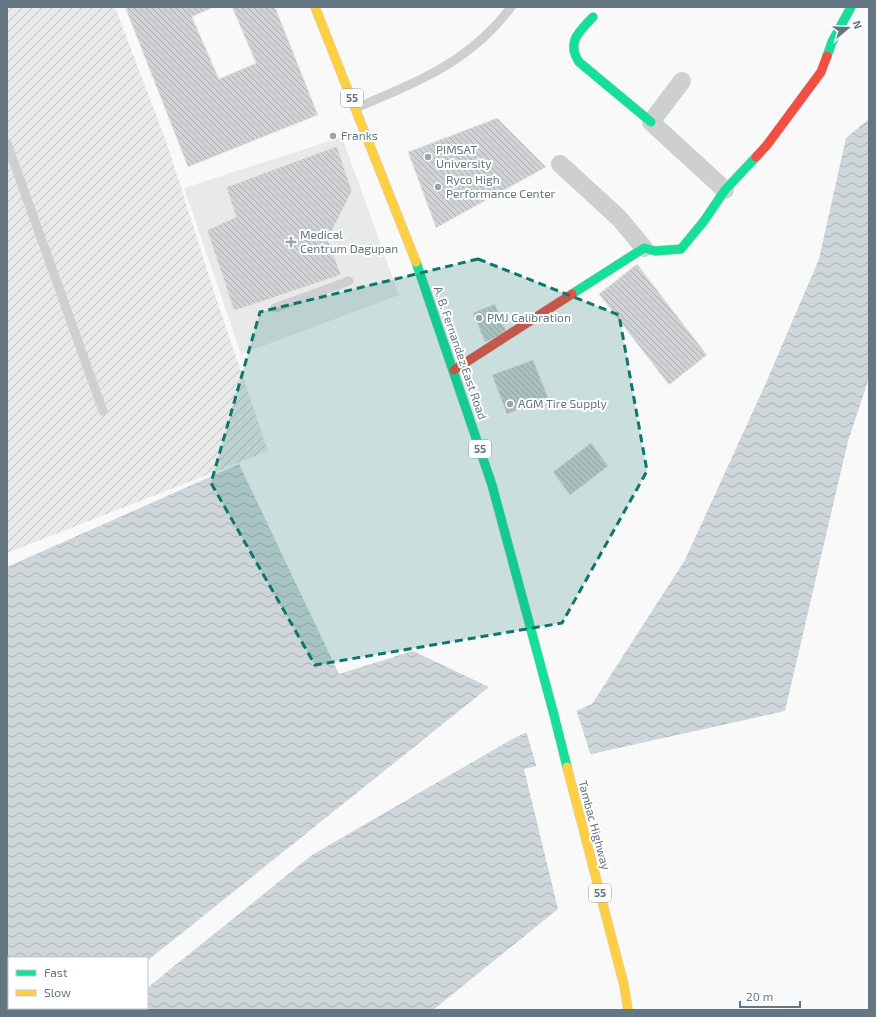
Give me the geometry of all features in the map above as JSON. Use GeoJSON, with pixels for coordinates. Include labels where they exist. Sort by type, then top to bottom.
{"type":"FeatureCollection","features":[{"type":"Feature","properties":{"kind":"main road","name":"A. B. Fernandez East Road"},"geometry":{"type":"LineString","coordinates":[[316,7],[415,258],[454,370],[492,485],[554,715]]}},
{"type":"Feature","properties":{"kind":"main road"},"geometry":{"type":"LineString","coordinates":[[454,370],[644,248],[655,251],[681,249],[725,190],[767,145],[821,72],[832,42],[851,7]]}},
{"type":"Feature","properties":{"kind":"main road"},"geometry":{"type":"LineString","coordinates":[[593,17],[572,43],[574,56],[578,62],[651,122]]}},
{"type":"Feature","properties":{"kind":"main road","name":"Tambac Highway"},"geometry":{"type":"LineString","coordinates":[[554,715],[624,985],[628,1010]]}},
{"type":"Feature","properties":{"kind":"street"},"geometry":{"type":"LineString","coordinates":[[682,81],[651,122],[725,190]]}},
{"type":"Feature","properties":{"kind":"street"},"geometry":{"type":"LineString","coordinates":[[560,164],[619,218],[644,248]]}},
{"type":"Feature","properties":{"kind":"lane"},"geometry":{"type":"LineString","coordinates":[[356,108],[413,84],[441,69],[470,50],[501,21],[512,7]]}},
{"type":"Feature","properties":{"kind":"lane"},"geometry":{"type":"LineString","coordinates":[[7,143],[103,411]]}},
{"type":"Feature","properties":{"kind":"lane"},"geometry":{"type":"LineString","coordinates":[[275,308],[349,281]]}},
{"type":"Feature","properties":{"kind":"highlighted area"},"geometry":{"type":"Polygon","coordinates":[[[478,259],[619,315],[647,471],[562,623],[315,665],[211,483],[260,312],[478,259]]]}},
{"type":"Feature","properties":{"kind":"shaded area"},"geometry":{"type":"Polygon","coordinates":[[[7,7],[115,7],[166,141],[217,301],[268,451],[7,553],[7,7]]]}},
{"type":"Feature","properties":{"kind":"shaded area","name":"Medical Centrum Dagupan"},"geometry":{"type":"Polygon","coordinates":[[[342,137],[399,295],[241,354],[184,188],[342,137]]]}},
{"type":"Feature","properties":{"kind":"water"},"geometry":{"type":"Polygon","coordinates":[[[869,119],[869,378],[848,441],[785,711],[524,769],[558,909],[433,1010],[119,1010],[148,1009],[148,987],[312,855],[514,738],[592,704],[685,560],[765,385],[819,259],[846,138],[869,119]]]}},
{"type":"Feature","properties":{"kind":"water"},"geometry":{"type":"Polygon","coordinates":[[[239,464],[339,674],[413,651],[489,687],[148,960],[148,957],[8,957],[8,1009],[88,1009],[7,1010],[7,567],[239,464]]]}},
{"type":"Feature","properties":{"kind":"pier"},"geometry":{"type":"Polygon","coordinates":[[[576,709],[591,756],[537,768],[526,731],[576,709]]]}},
{"type":"Feature","properties":{"kind":"building"},"geometry":{"type":"Polygon","coordinates":[[[125,7],[214,7],[192,17],[219,79],[256,63],[232,7],[275,7],[318,115],[188,167],[125,7]]]}},
{"type":"Feature","properties":{"kind":"building"},"geometry":{"type":"Polygon","coordinates":[[[497,118],[546,167],[436,228],[408,152],[497,118]]]}},
{"type":"Feature","properties":{"kind":"building","name":"Medical Centrum Dagupan"},"geometry":{"type":"Polygon","coordinates":[[[337,146],[352,191],[328,239],[341,275],[234,311],[207,230],[236,217],[226,187],[337,146]]]}},
{"type":"Feature","properties":{"kind":"building"},"geometry":{"type":"Polygon","coordinates":[[[637,264],[707,355],[669,385],[599,294],[637,264]]]}},
{"type":"Feature","properties":{"kind":"building"},"geometry":{"type":"Polygon","coordinates":[[[495,304],[507,334],[485,342],[473,313],[495,304]]]}},
{"type":"Feature","properties":{"kind":"building"},"geometry":{"type":"Polygon","coordinates":[[[533,360],[548,398],[507,414],[492,375],[533,360]]]}},
{"type":"Feature","properties":{"kind":"building"},"geometry":{"type":"Polygon","coordinates":[[[591,443],[608,466],[570,495],[553,472],[591,443]]]}},
{"type":"Feature","properties":{"kind":"traffic: fast"},"geometry":{"type":"LineString","coordinates":[[827,56],[832,42],[851,7]]}},
{"type":"Feature","properties":{"kind":"traffic: fast"},"geometry":{"type":"LineString","coordinates":[[593,17],[576,38],[574,43],[575,55],[579,62],[651,122]]}},
{"type":"Feature","properties":{"kind":"traffic: fast"},"geometry":{"type":"LineString","coordinates":[[572,294],[644,248],[655,251],[681,249],[704,221],[725,190],[756,157]]}},
{"type":"Feature","properties":{"kind":"traffic: fast"},"geometry":{"type":"LineString","coordinates":[[416,262],[492,485],[567,767]]}},
{"type":"Feature","properties":{"kind":"traffic: slow"},"geometry":{"type":"LineString","coordinates":[[315,7],[416,262]]}},
{"type":"Feature","properties":{"kind":"traffic: slow"},"geometry":{"type":"LineString","coordinates":[[567,767],[624,985],[628,1010]]}},
{"type":"Feature","properties":{"kind":"traffic: jam"},"geometry":{"type":"LineString","coordinates":[[756,157],[767,145],[821,72],[827,56]]}},
{"type":"Feature","properties":{"kind":"traffic: jam"},"geometry":{"type":"LineString","coordinates":[[454,370],[572,294]]}},
{"type":"Feature","properties":{"kind":"place","name":"Franks"},"geometry":{"type":"Point","coordinates":[333,136]}},
{"type":"Feature","properties":{"kind":"place","name":"PIMSAT University"},"geometry":{"type":"Point","coordinates":[428,157]}},
{"type":"Feature","properties":{"kind":"place","name":"Ryco High Performance Center"},"geometry":{"type":"Point","coordinates":[438,187]}},
{"type":"Feature","properties":{"kind":"place","name":"Medical Centrum Dagupan"},"geometry":{"type":"Point","coordinates":[291,242]}},
{"type":"Feature","properties":{"kind":"place","name":"PMJ Calibration"},"geometry":{"type":"Point","coordinates":[479,318]}},
{"type":"Feature","properties":{"kind":"place","name":"AGM Tire Supply"},"geometry":{"type":"Point","coordinates":[510,404]}}]}
